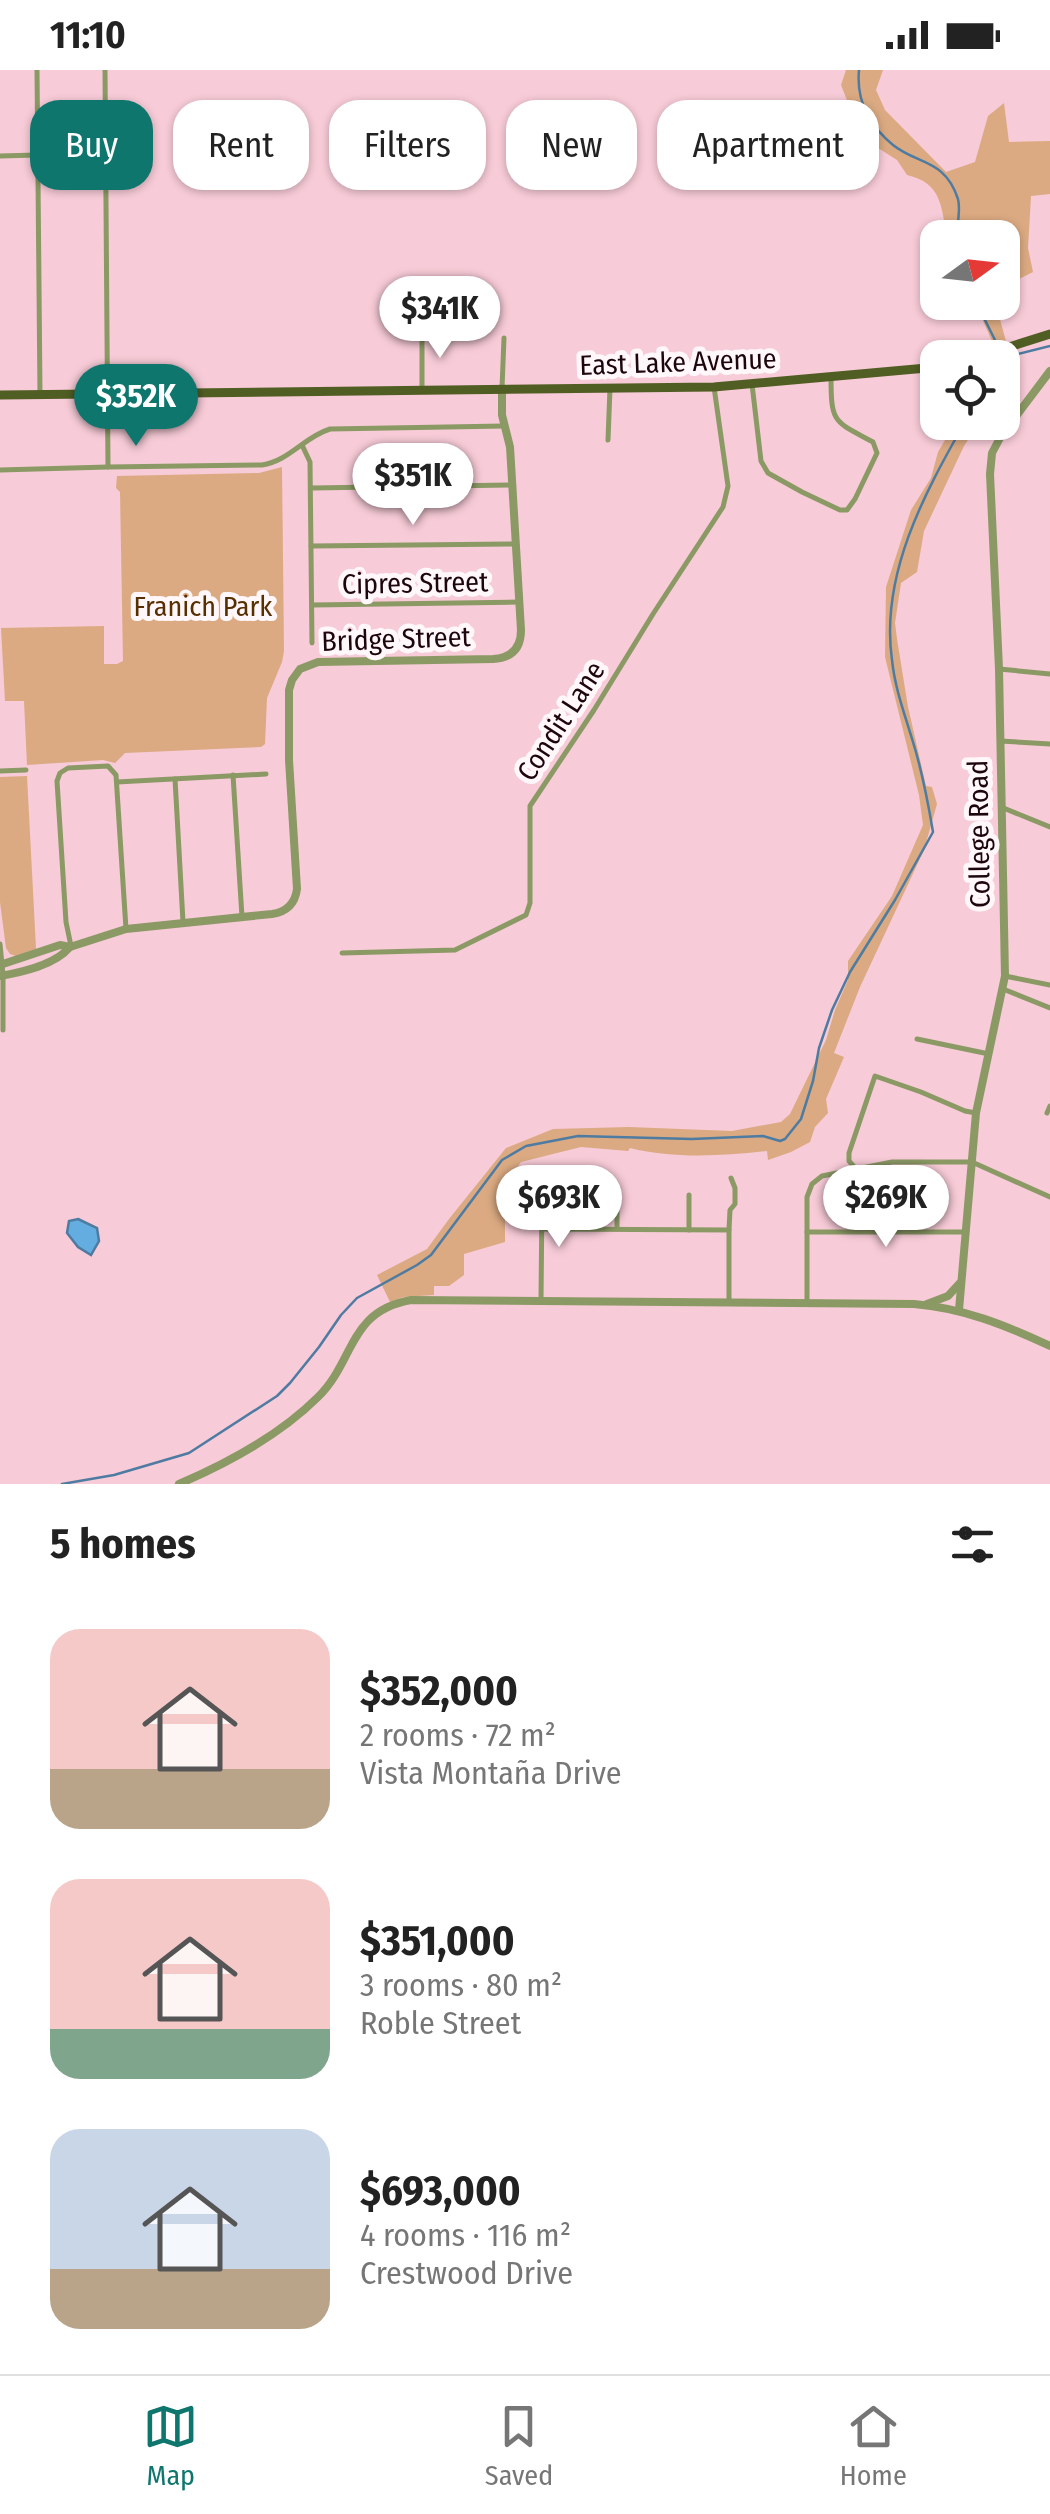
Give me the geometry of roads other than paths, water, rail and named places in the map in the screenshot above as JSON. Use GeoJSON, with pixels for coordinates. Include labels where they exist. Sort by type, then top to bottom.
{"type":"FeatureCollection","features":[{"type":"Feature","properties":{"kind":"main road"},"geometry":{"type":"LineString","coordinates":[[1020,343],[1050,334]]}},
{"type":"Feature","properties":{"kind":"main road","name":"East Lake Avenue"},"geometry":{"type":"LineString","coordinates":[[0,395],[714,387],[920,369]]}},
{"type":"Feature","properties":{"kind":"street"},"geometry":{"type":"LineString","coordinates":[[37,70],[37,100]]}},
{"type":"Feature","properties":{"kind":"street"},"geometry":{"type":"LineString","coordinates":[[105,70],[105,100]]}},
{"type":"Feature","properties":{"kind":"street"},"geometry":{"type":"LineString","coordinates":[[0,156],[30,155]]}},
{"type":"Feature","properties":{"kind":"street"},"geometry":{"type":"LineString","coordinates":[[38,190],[40,395]]}},
{"type":"Feature","properties":{"kind":"street"},"geometry":{"type":"LineString","coordinates":[[105,190],[108,466]]}},
{"type":"Feature","properties":{"kind":"street"},"geometry":{"type":"LineString","coordinates":[[422,332],[422,389]]}},
{"type":"Feature","properties":{"kind":"street"},"geometry":{"type":"LineString","coordinates":[[502,388],[504,338]]}},
{"type":"Feature","properties":{"kind":"street","name":"College Road"},"geometry":{"type":"LineString","coordinates":[[959,1310],[976,1112],[1005,976],[998,670],[989,488],[992,453],[1050,372]]}},
{"type":"Feature","properties":{"kind":"street"},"geometry":{"type":"LineString","coordinates":[[752,384],[761,462],[768,472],[802,492],[848,510],[876,452],[873,442],[834,418],[831,377]]}},
{"type":"Feature","properties":{"kind":"street"},"geometry":{"type":"LineString","coordinates":[[608,440],[610,387]]}},
{"type":"Feature","properties":{"kind":"street","name":"Condit Lane"},"geometry":{"type":"LineString","coordinates":[[342,952],[454,950],[526,915],[530,903],[530,806],[723,508],[728,486],[714,387]]}},
{"type":"Feature","properties":{"kind":"street","name":"Bridge Street"},"geometry":{"type":"LineString","coordinates":[[1,965],[126,929],[283,911],[296,893],[289,726],[290,690],[297,672],[318,662],[504,658],[515,650],[520,640],[519,602],[510,447],[501,410],[502,388]]}},
{"type":"Feature","properties":{"kind":"street"},"geometry":{"type":"LineString","coordinates":[[0,470],[262,466],[283,459],[321,432],[335,428],[504,426]]}},
{"type":"Feature","properties":{"kind":"street"},"geometry":{"type":"LineString","coordinates":[[302,445],[310,462],[312,642]]}},
{"type":"Feature","properties":{"kind":"street"},"geometry":{"type":"LineString","coordinates":[[311,488],[512,486]]}},
{"type":"Feature","properties":{"kind":"street"},"geometry":{"type":"LineString","coordinates":[[311,546],[516,544]]}},
{"type":"Feature","properties":{"kind":"street","name":"Cipres Street"},"geometry":{"type":"LineString","coordinates":[[312,605],[519,602]]}},
{"type":"Feature","properties":{"kind":"street"},"geometry":{"type":"LineString","coordinates":[[998,670],[1050,674]]}},
{"type":"Feature","properties":{"kind":"street"},"geometry":{"type":"LineString","coordinates":[[1000,740],[1050,744]]}},
{"type":"Feature","properties":{"kind":"street"},"geometry":{"type":"LineString","coordinates":[[70,946],[58,778],[68,768],[110,767],[115,772],[126,929]]}},
{"type":"Feature","properties":{"kind":"street"},"geometry":{"type":"LineString","coordinates":[[0,771],[26,770]]}},
{"type":"Feature","properties":{"kind":"street"},"geometry":{"type":"LineString","coordinates":[[117,782],[266,774]]}},
{"type":"Feature","properties":{"kind":"street"},"geometry":{"type":"LineString","coordinates":[[233,776],[242,917]]}},
{"type":"Feature","properties":{"kind":"street"},"geometry":{"type":"LineString","coordinates":[[175,779],[183,922]]}},
{"type":"Feature","properties":{"kind":"street"},"geometry":{"type":"LineString","coordinates":[[1001,806],[1050,827]]}},
{"type":"Feature","properties":{"kind":"street"},"geometry":{"type":"LineString","coordinates":[[0,944],[3,1030]]}},
{"type":"Feature","properties":{"kind":"street","name":"Bridge Street"},"geometry":{"type":"LineString","coordinates":[[2,976],[63,956],[70,946]]}},
{"type":"Feature","properties":{"kind":"street"},"geometry":{"type":"LineString","coordinates":[[1005,976],[1050,985]]}},
{"type":"Feature","properties":{"kind":"street"},"geometry":{"type":"LineString","coordinates":[[1003,989],[1050,1008]]}},
{"type":"Feature","properties":{"kind":"street"},"geometry":{"type":"LineString","coordinates":[[917,1039],[989,1054]]}},
{"type":"Feature","properties":{"kind":"street"},"geometry":{"type":"LineString","coordinates":[[837,1172],[850,1149],[874,1076],[976,1112]]}},
{"type":"Feature","properties":{"kind":"street"},"geometry":{"type":"LineString","coordinates":[[850,1149],[850,1161],[858,1170]]}},
{"type":"Feature","properties":{"kind":"street"},"geometry":{"type":"LineString","coordinates":[[807,1304],[806,1204],[809,1188],[818,1178],[886,1162],[972,1162],[1050,1197]]}},
{"type":"Feature","properties":{"kind":"street"},"geometry":{"type":"LineString","coordinates":[[729,1302],[730,1210],[735,1204],[736,1188],[731,1178]]}},
{"type":"Feature","properties":{"kind":"street"},"geometry":{"type":"LineString","coordinates":[[617,1188],[617,1229]]}},
{"type":"Feature","properties":{"kind":"street"},"geometry":{"type":"LineString","coordinates":[[541,1300],[542,1198],[546,1192]]}},
{"type":"Feature","properties":{"kind":"street"},"geometry":{"type":"LineString","coordinates":[[689,1230],[690,1195]]}},
{"type":"Feature","properties":{"kind":"street"},"geometry":{"type":"LineString","coordinates":[[542,1229],[729,1230]]}},
{"type":"Feature","properties":{"kind":"street"},"geometry":{"type":"LineString","coordinates":[[806,1232],[966,1232]]}},
{"type":"Feature","properties":{"kind":"street"},"geometry":{"type":"LineString","coordinates":[[925,1305],[948,1296],[960,1283]]}},
{"type":"Feature","properties":{"kind":"street"},"geometry":{"type":"LineString","coordinates":[[179,1484],[255,1445],[297,1415],[328,1385],[359,1330],[376,1313],[394,1303],[411,1300],[925,1305],[988,1318],[1050,1346]]}},
{"type":"Feature","properties":{"kind":"water"},"geometry":{"type":"Polygon","coordinates":[[[78,1219],[97,1228],[99,1241],[91,1255],[67,1233],[69,1221],[78,1219]]]}},
{"type":"Feature","properties":{"kind":"waterway"},"geometry":{"type":"LineString","coordinates":[[859,70],[866,112],[893,145],[946,176],[959,203],[958,220]]}},
{"type":"Feature","properties":{"kind":"waterway"},"geometry":{"type":"LineString","coordinates":[[985,320],[995,340]]}},
{"type":"Feature","properties":{"kind":"waterway"},"geometry":{"type":"LineString","coordinates":[[1020,354],[1050,346]]}},
{"type":"Feature","properties":{"kind":"waterway"},"geometry":{"type":"LineString","coordinates":[[62,1484],[114,1475],[189,1453],[277,1396],[357,1298],[431,1255],[502,1160],[526,1146],[578,1136],[785,1139],[801,1119],[819,1048],[850,972],[933,832],[919,764],[895,681],[890,628],[899,566],[909,536],[955,440]]}},
{"type":"Feature","properties":{"kind":"park label","name":"Franich Park"},"geometry":{"type":"Point","coordinates":[203,606]}}]}
